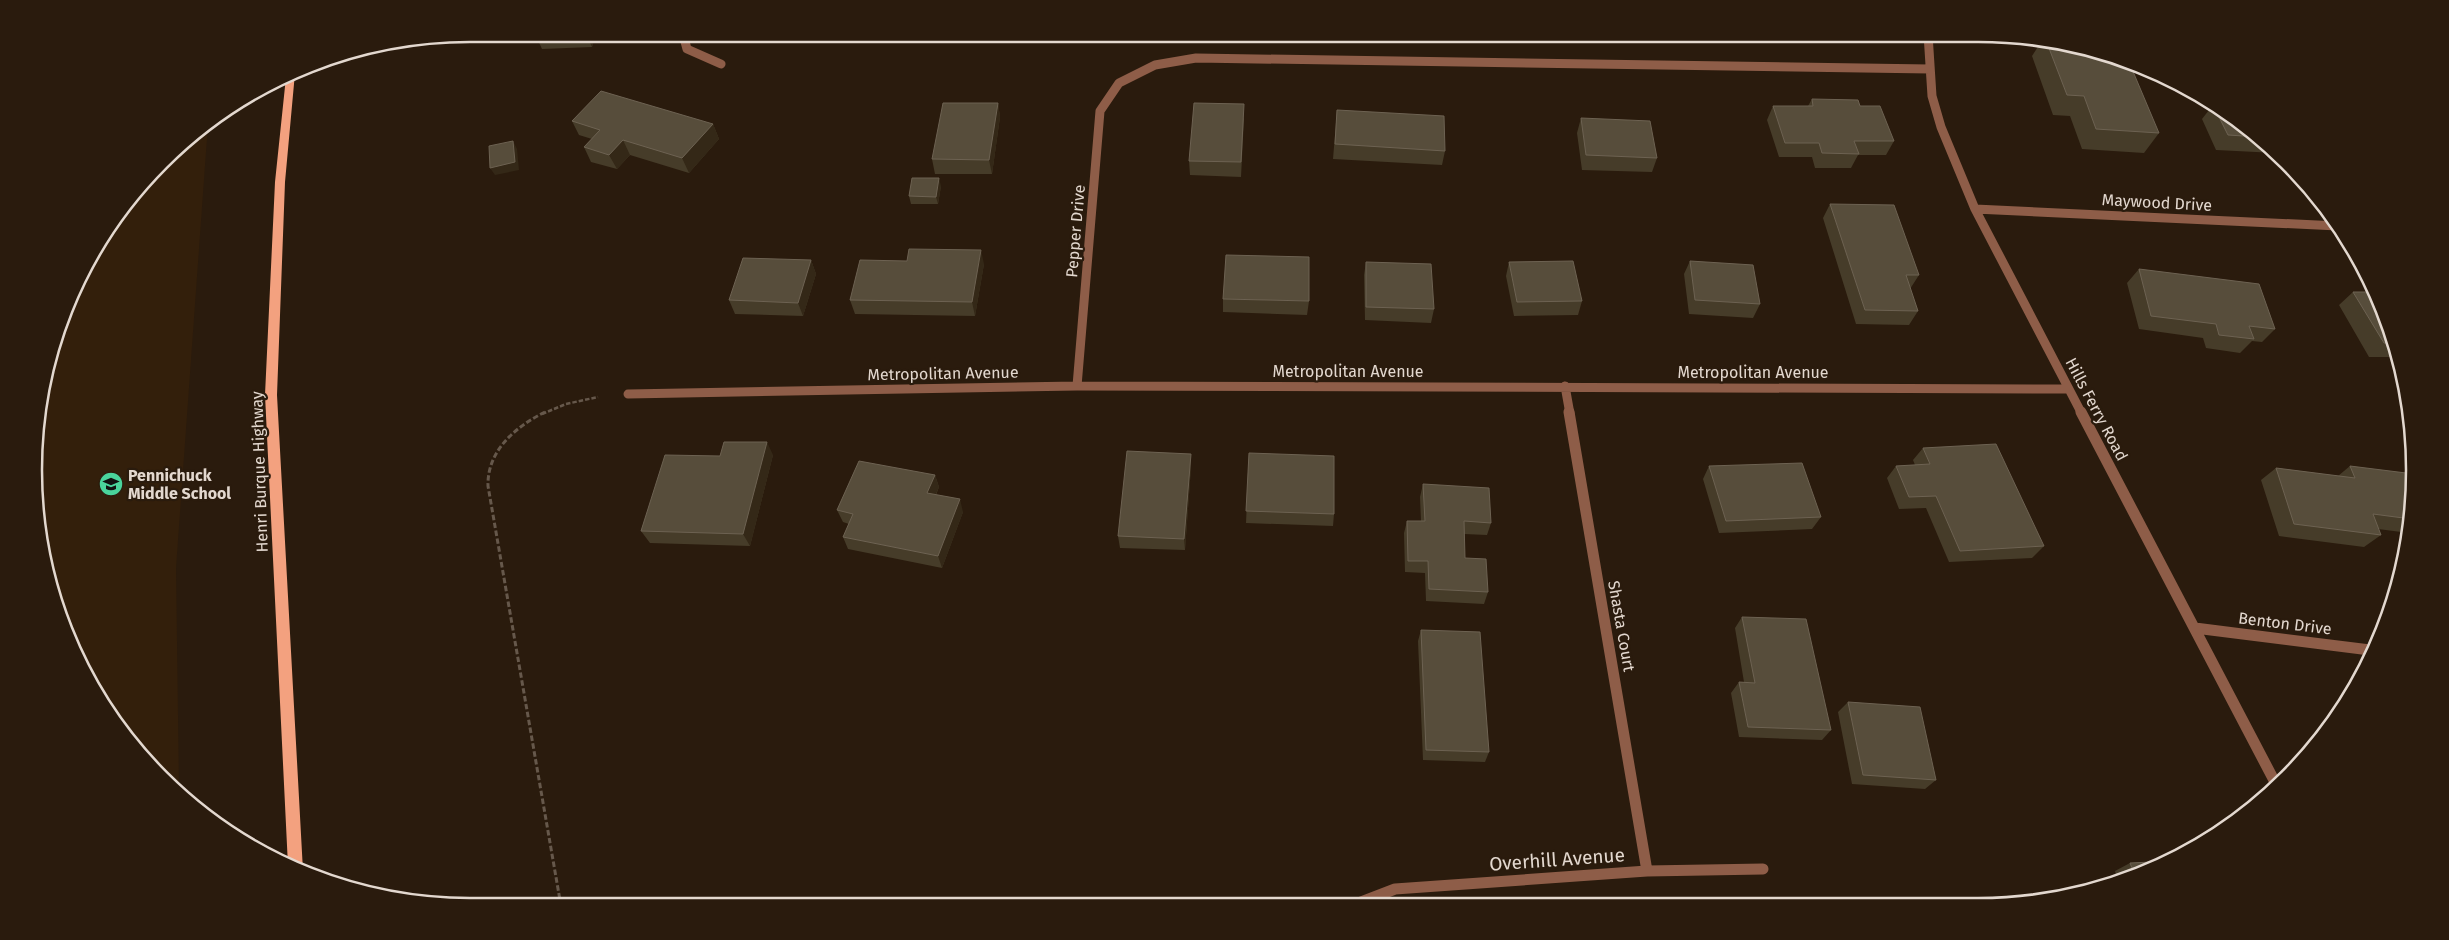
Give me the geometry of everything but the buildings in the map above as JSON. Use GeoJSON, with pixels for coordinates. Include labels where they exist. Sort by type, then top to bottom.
{"type":"FeatureCollection","features":[{"type":"Feature","properties":{"kind":"main road","name":"Henri Burque Highway"},"geometry":{"type":"LineString","coordinates":[[290,83],[280,182],[271,395],[296,860]]}},
{"type":"Feature","properties":{"kind":"street"},"geometry":{"type":"LineString","coordinates":[[685,42],[687,48],[721,64]]}},
{"type":"Feature","properties":{"kind":"street","name":"Hills Ferry Road"},"geometry":{"type":"LineString","coordinates":[[1928,42],[1932,96],[1941,127],[1975,209],[2274,779]]}},
{"type":"Feature","properties":{"kind":"street","name":"Pepper Drive"},"geometry":{"type":"LineString","coordinates":[[1078,386],[1100,111],[1119,84],[1154,65],[1196,58],[1930,69]]}},
{"type":"Feature","properties":{"kind":"street","name":"Maywood Drive"},"geometry":{"type":"LineString","coordinates":[[1975,209],[2329,226]]}},
{"type":"Feature","properties":{"kind":"street","name":"Metropolitan Avenue"},"geometry":{"type":"LineString","coordinates":[[628,394],[1078,386],[2069,389]]}},
{"type":"Feature","properties":{"kind":"street","name":"Shasta Court"},"geometry":{"type":"LineString","coordinates":[[1565,386],[1647,871]]}},
{"type":"Feature","properties":{"kind":"street","name":"Benton Drive"},"geometry":{"type":"LineString","coordinates":[[2195,628],[2367,650]]}},
{"type":"Feature","properties":{"kind":"street","name":"Overhill Avenue"},"geometry":{"type":"LineString","coordinates":[[1372,898],[1395,889],[1647,871],[1763,869]]}},
{"type":"Feature","properties":{"kind":"path"},"geometry":{"type":"LineString","coordinates":[[560,898],[490,496],[488,469],[498,449],[513,433],[544,413],[583,398],[628,394]]}},
{"type":"Feature","properties":{"kind":"shaded area","name":"Pennichuck Middle School"},"geometry":{"type":"Polygon","coordinates":[[[207,133],[176,568],[179,782],[149,752],[115,708],[100,684],[75,634],[57,581],[46,526],[42,470],[43,442],[46,414],[57,359],[75,306],[100,256],[115,232],[149,188],[188,149],[207,133]]]}},
{"type":"Feature","properties":{"kind":"place","name":"Pennichuck Middle School"},"geometry":{"type":"Point","coordinates":[111,484]}}]}
